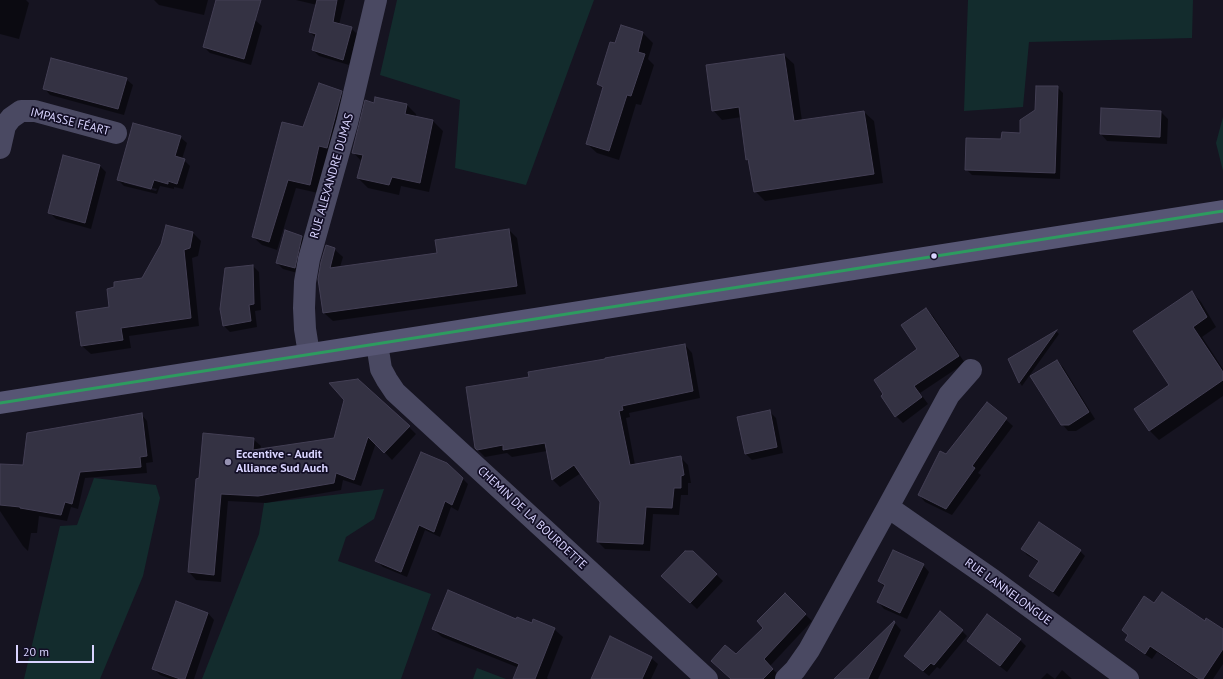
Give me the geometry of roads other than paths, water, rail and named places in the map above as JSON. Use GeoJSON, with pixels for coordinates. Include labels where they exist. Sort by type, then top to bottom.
{"type":"FeatureCollection","features":[{"type":"Feature","properties":{"kind":"main road"},"geometry":{"type":"LineString","coordinates":[[0,403],[1223,211]]}},
{"type":"Feature","properties":{"kind":"street","name":"RUE ALEXANDRE DUMAS"},"geometry":{"type":"LineString","coordinates":[[309,354],[305,329],[304,308],[305,282],[309,259],[347,123],[376,0]]}},
{"type":"Feature","properties":{"kind":"street","name":"IMPASSE FÉART"},"geometry":{"type":"LineString","coordinates":[[0,148],[5,126],[11,118],[21,111],[34,111],[116,133]]}},
{"type":"Feature","properties":{"kind":"street","name":"CHEMIN DE LA BOURDETTE"},"geometry":{"type":"LineString","coordinates":[[377,344],[381,369],[386,380],[395,392],[707,679]]}},
{"type":"Feature","properties":{"kind":"street"},"geometry":{"type":"LineString","coordinates":[[786,679],[795,670],[809,650],[949,394],[971,370]]}},
{"type":"Feature","properties":{"kind":"street","name":"RUE LANNELONGUE"},"geometry":{"type":"LineString","coordinates":[[888,507],[993,580],[1128,679]]}},
{"type":"Feature","properties":{"kind":"place","name":"Eccentive - Audit Alliance Sud Auch"},"geometry":{"type":"Point","coordinates":[228,462]}}]}
